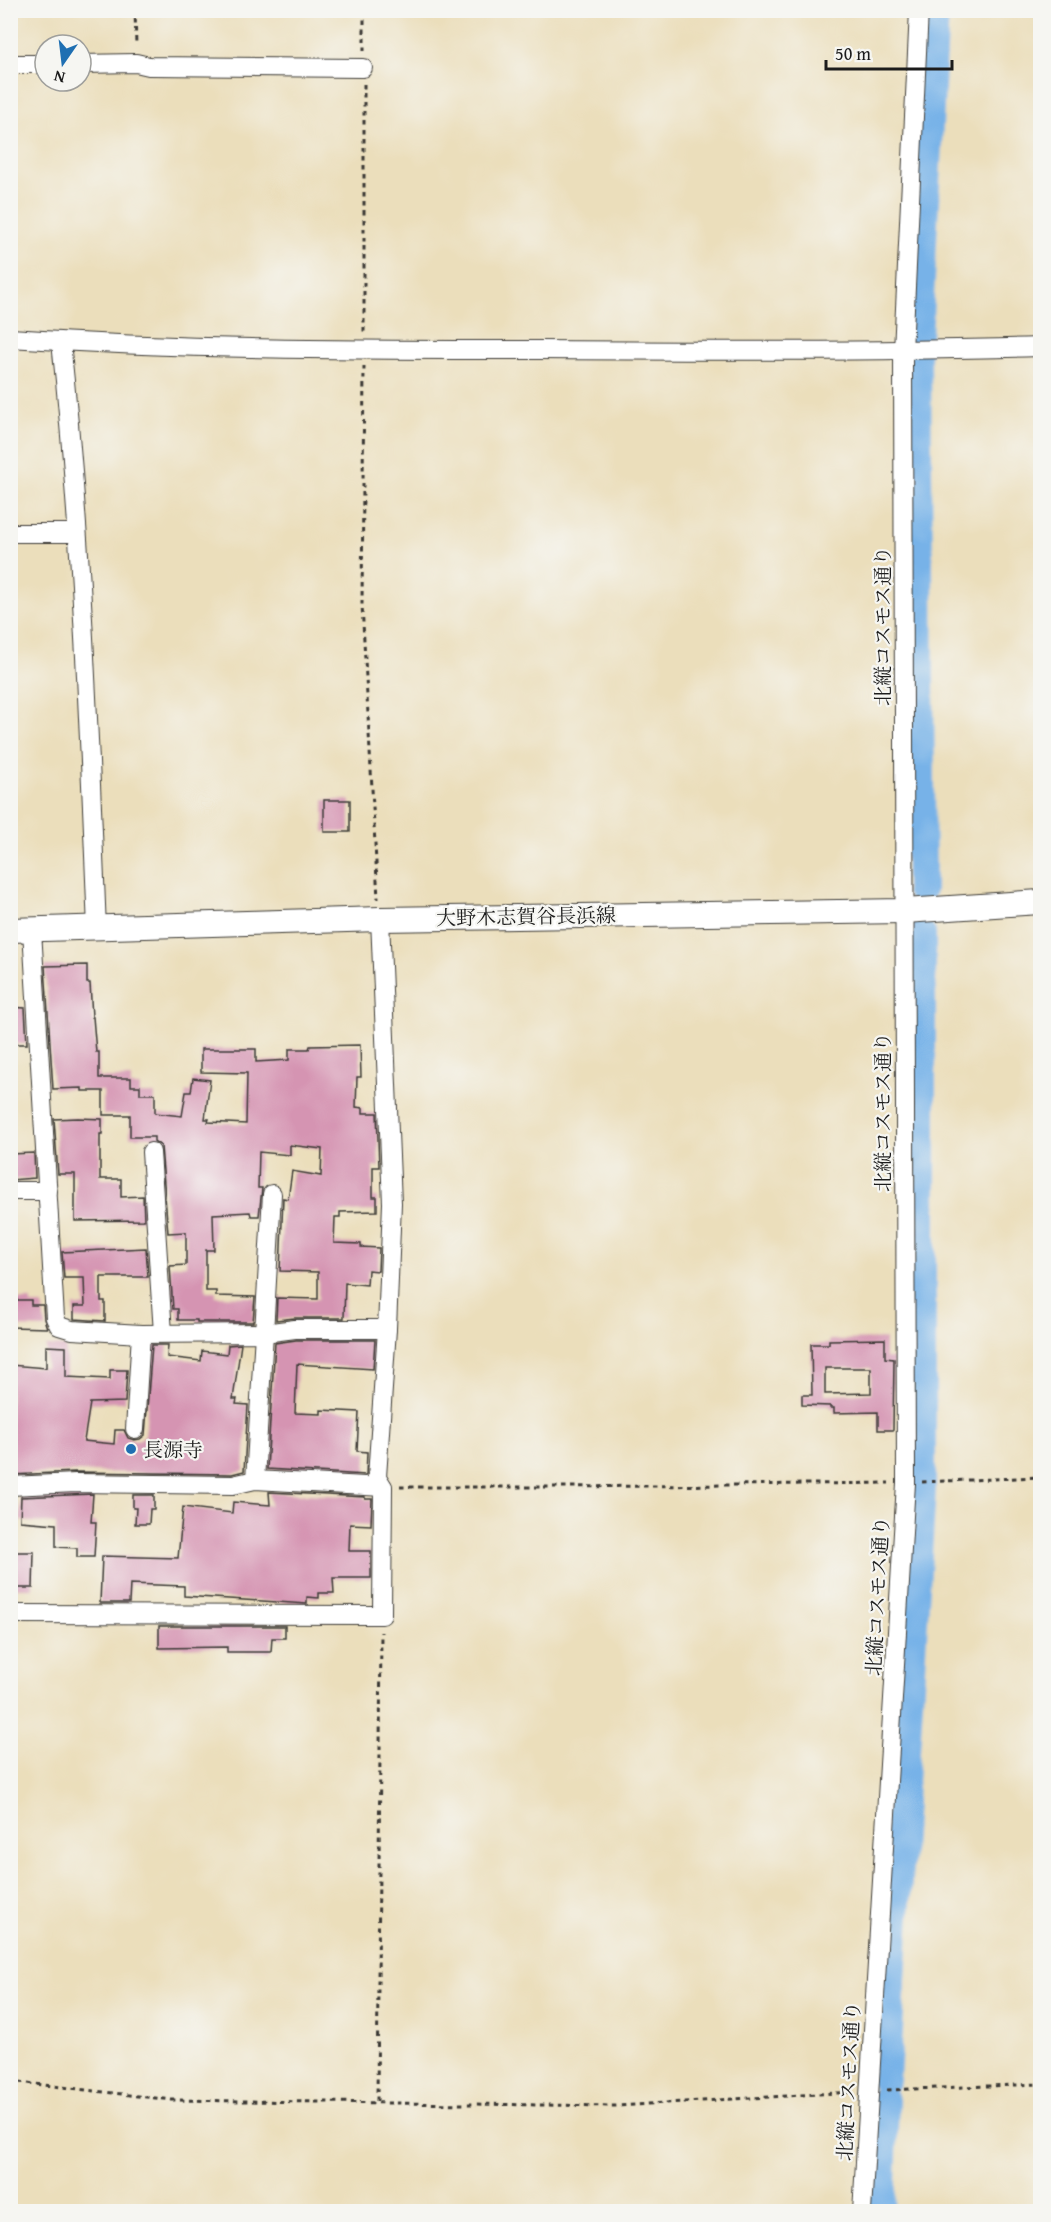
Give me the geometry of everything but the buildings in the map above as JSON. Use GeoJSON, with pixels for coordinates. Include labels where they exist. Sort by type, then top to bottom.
{"type":"FeatureCollection","features":[{"type":"Feature","properties":{"kind":"main road","name":"大野木志賀谷長浜線"},"geometry":{"type":"LineString","coordinates":[[21,930],[380,919],[905,911],[1041,903]]}},
{"type":"Feature","properties":{"kind":"street","name":"北縦コスモス通り"},"geometry":{"type":"LineString","coordinates":[[862,2211],[906,1483],[905,911],[919,10]]}},
{"type":"Feature","properties":{"kind":"street"},"geometry":{"type":"LineString","coordinates":[[10,64],[33,64]]}},
{"type":"Feature","properties":{"kind":"street"},"geometry":{"type":"LineString","coordinates":[[93,64],[363,68]]}},
{"type":"Feature","properties":{"kind":"street"},"geometry":{"type":"LineString","coordinates":[[10,338],[61,342],[364,350],[912,351],[1041,347]]}},
{"type":"Feature","properties":{"kind":"street"},"geometry":{"type":"LineString","coordinates":[[61,342],[77,533],[93,807],[97,929]]}},
{"type":"Feature","properties":{"kind":"street"},"geometry":{"type":"LineString","coordinates":[[10,533],[77,533]]}},
{"type":"Feature","properties":{"kind":"street"},"geometry":{"type":"LineString","coordinates":[[10,1614],[382,1615],[383,1487],[377,1477],[387,1329],[392,1203],[380,919]]}},
{"type":"Feature","properties":{"kind":"street"},"geometry":{"type":"LineString","coordinates":[[21,930],[48,1191],[55,1318],[58,1326],[141,1334],[264,1333],[295,1329],[387,1329]]}},
{"type":"Feature","properties":{"kind":"street"},"geometry":{"type":"LineString","coordinates":[[151,1152],[163,1333]]}},
{"type":"Feature","properties":{"kind":"street"},"geometry":{"type":"LineString","coordinates":[[10,1191],[48,1191]]}},
{"type":"Feature","properties":{"kind":"street"},"geometry":{"type":"LineString","coordinates":[[255,1480],[272,1194]]}},
{"type":"Feature","properties":{"kind":"street"},"geometry":{"type":"LineString","coordinates":[[135,1429],[141,1334]]}},
{"type":"Feature","properties":{"kind":"street"},"geometry":{"type":"LineString","coordinates":[[10,1486],[76,1483],[222,1486],[255,1480],[383,1487]]}},
{"type":"Feature","properties":{"kind":"path"},"geometry":{"type":"LineString","coordinates":[[135,10],[136,63]]}},
{"type":"Feature","properties":{"kind":"path"},"geometry":{"type":"LineString","coordinates":[[364,10],[362,604],[380,919]]}},
{"type":"Feature","properties":{"kind":"path"},"geometry":{"type":"LineString","coordinates":[[929,1481],[1041,1477]]}},
{"type":"Feature","properties":{"kind":"path"},"geometry":{"type":"LineString","coordinates":[[383,1487],[906,1483]]}},
{"type":"Feature","properties":{"kind":"path"},"geometry":{"type":"LineString","coordinates":[[377,2101],[382,1615]]}},
{"type":"Feature","properties":{"kind":"path"},"geometry":{"type":"LineString","coordinates":[[10,2081],[172,2100],[616,2106],[870,2091],[1041,2084]]}},
{"type":"Feature","properties":{"kind":"waterway"},"geometry":{"type":"LineString","coordinates":[[921,889],[916,357],[934,10]]}},
{"type":"Feature","properties":{"kind":"waterway"},"geometry":{"type":"LineString","coordinates":[[885,2079],[921,1489],[921,934]]}},
{"type":"Feature","properties":{"kind":"waterway"},"geometry":{"type":"LineString","coordinates":[[880,2212],[884,2101]]}},
{"type":"Feature","properties":{"kind":"place","name":"長源寺"},"geometry":{"type":"Point","coordinates":[131,1449]}}]}
